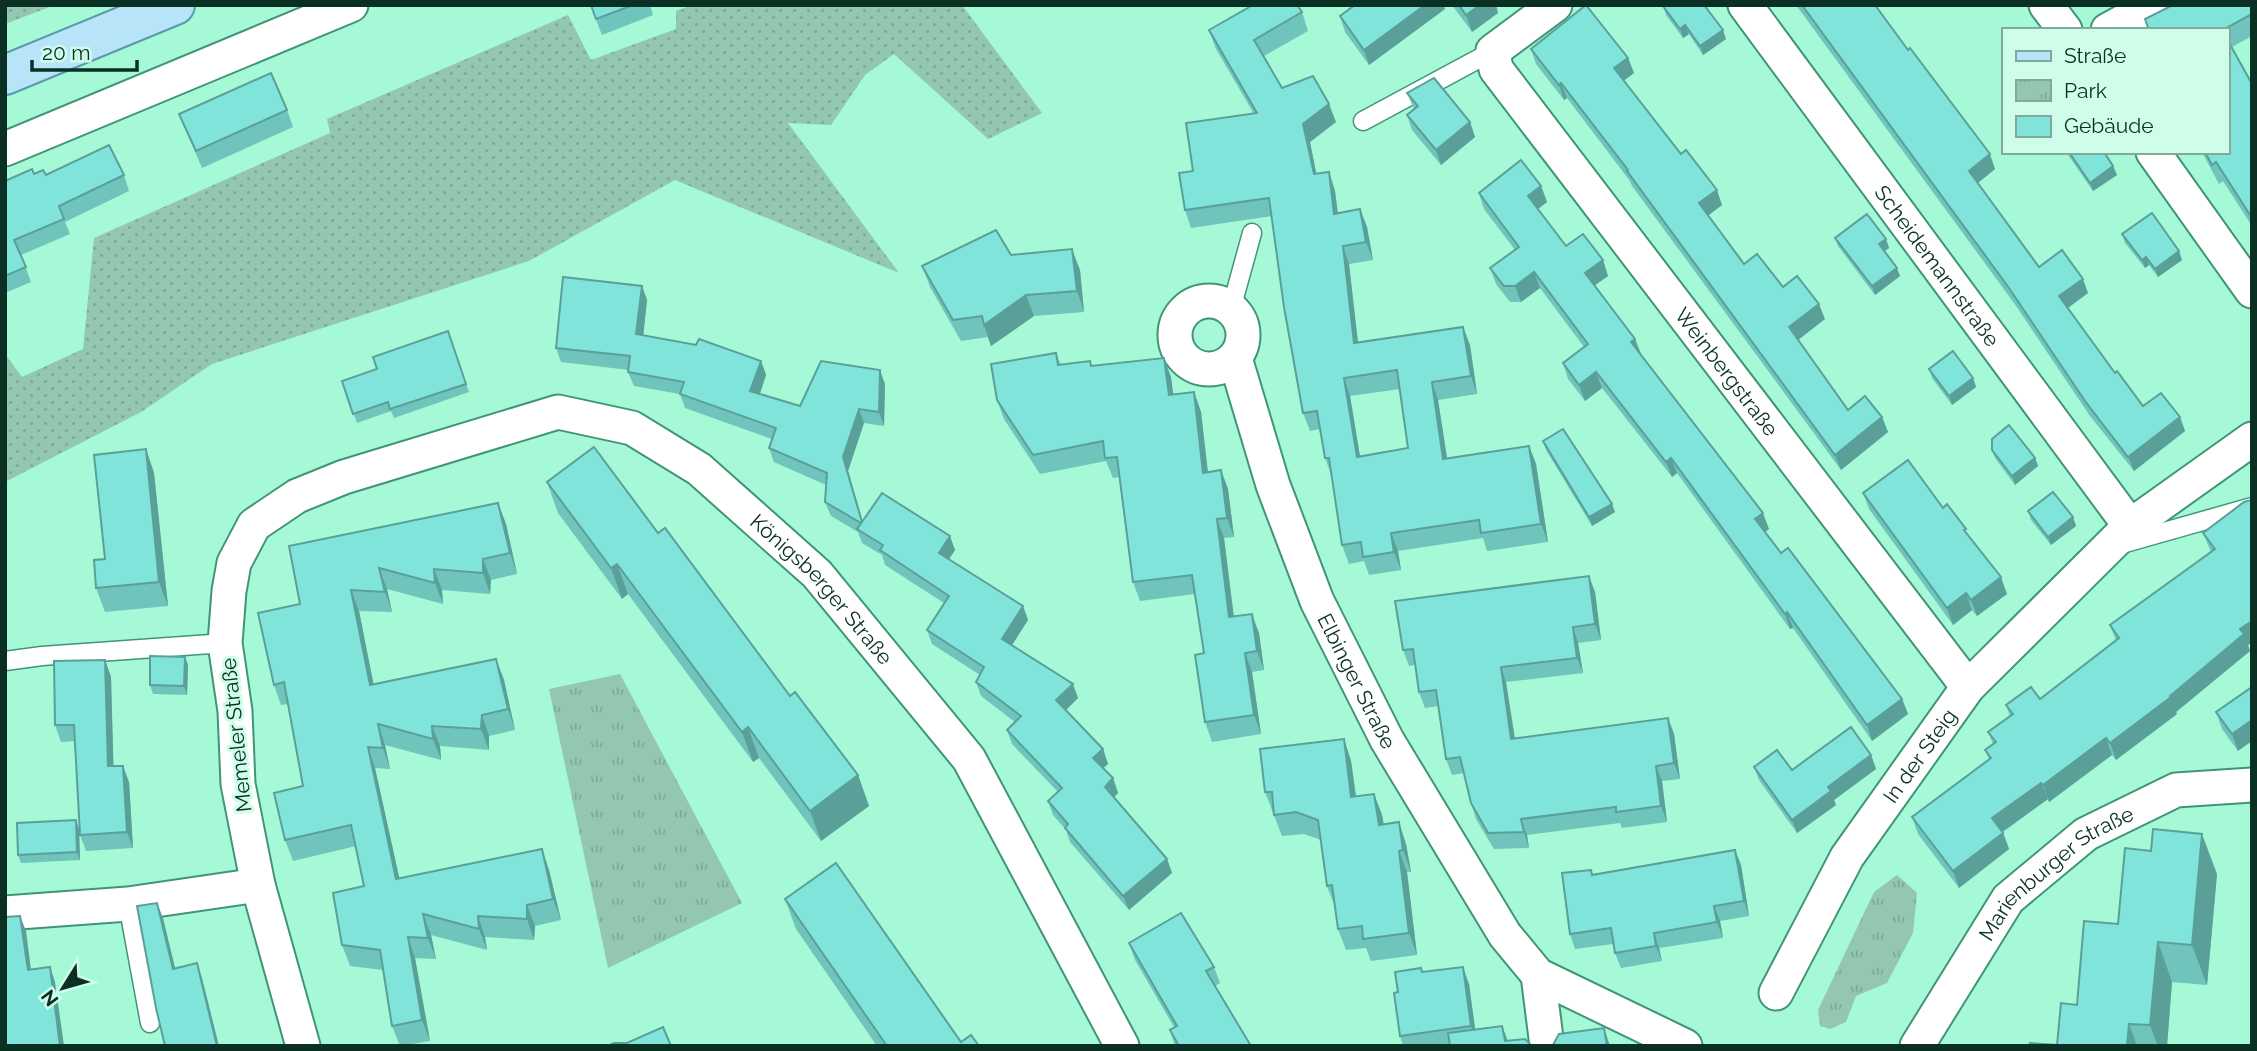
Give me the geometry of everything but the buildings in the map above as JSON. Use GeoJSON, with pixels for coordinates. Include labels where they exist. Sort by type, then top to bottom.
{"type":"FeatureCollection","features":[{"type":"Feature","properties":{"kind":"main road"},"geometry":{"type":"LineString","coordinates":[[5,75],[175,5]]}},
{"type":"Feature","properties":{"kind":"street"},"geometry":{"type":"LineString","coordinates":[[5,149],[351,5]]}},
{"type":"Feature","properties":{"kind":"street"},"geometry":{"type":"LineString","coordinates":[[1493,51],[1555,5]]}},
{"type":"Feature","properties":{"kind":"street","name":"Scheidemannstraße"},"geometry":{"type":"LineString","coordinates":[[1745,5],[2130,526]]}},
{"type":"Feature","properties":{"kind":"street"},"geometry":{"type":"LineString","coordinates":[[2046,5],[2063,28]]}},
{"type":"Feature","properties":{"kind":"street"},"geometry":{"type":"LineString","coordinates":[[2112,28],[2154,5]]}},
{"type":"Feature","properties":{"kind":"street","name":"Weinbergstraße"},"geometry":{"type":"LineString","coordinates":[[1493,51],[1496,69],[1968,687]]}},
{"type":"Feature","properties":{"kind":"street"},"geometry":{"type":"LineString","coordinates":[[2154,154],[2252,291]]}},
{"type":"Feature","properties":{"kind":"street"},"geometry":{"type":"LineString","coordinates":[[1231,309],[1213,301],[1199,302],[1188,308],[1178,321],[1175,336],[1178,349],[1188,362],[1205,369],[1221,368],[1235,358]]}},
{"type":"Feature","properties":{"kind":"street","name":"Elbinger Straße"},"geometry":{"type":"LineString","coordinates":[[1231,309],[1241,321],[1244,333],[1243,342],[1235,358],[1273,485],[1317,601],[1387,740],[1506,935],[1538,975],[1685,1046]]}},
{"type":"Feature","properties":{"kind":"street","name":"Königsberger Straße"},"geometry":{"type":"LineString","coordinates":[[344,477],[558,412],[632,428],[699,469],[817,574],[969,759],[1122,1046]]}},
{"type":"Feature","properties":{"kind":"street","name":"In der Steig"},"geometry":{"type":"LineString","coordinates":[[1776,993],[1847,857],[1968,687],[2130,526],[2252,439]]}},
{"type":"Feature","properties":{"kind":"street","name":"Memeler Straße"},"geometry":{"type":"LineString","coordinates":[[303,1046],[258,885],[238,784],[235,711],[225,643],[234,563],[254,525],[297,496],[344,477]]}},
{"type":"Feature","properties":{"kind":"street","name":"Marienburger Straße"},"geometry":{"type":"LineString","coordinates":[[1917,1046],[2008,899],[2086,834],[2176,790],[2252,785]]}},
{"type":"Feature","properties":{"kind":"street"},"geometry":{"type":"LineString","coordinates":[[5,913],[128,904],[258,885]]}},
{"type":"Feature","properties":{"kind":"street"},"geometry":{"type":"LineString","coordinates":[[1538,975],[1547,1046]]}},
{"type":"Feature","properties":{"kind":"lane"},"geometry":{"type":"LineString","coordinates":[[1363,121],[1493,51]]}},
{"type":"Feature","properties":{"kind":"lane"},"geometry":{"type":"LineString","coordinates":[[1231,309],[1252,233]]}},
{"type":"Feature","properties":{"kind":"lane","name":"In der Steig"},"geometry":{"type":"LineString","coordinates":[[2105,549],[2252,507]]}},
{"type":"Feature","properties":{"kind":"lane"},"geometry":{"type":"LineString","coordinates":[[5,661],[225,643]]}},
{"type":"Feature","properties":{"kind":"lane"},"geometry":{"type":"LineString","coordinates":[[128,904],[150,1023]]}},
{"type":"Feature","properties":{"kind":"green space"},"geometry":{"type":"Polygon","coordinates":[[[5,5],[55,5],[5,24],[5,5]]]}},
{"type":"Feature","properties":{"kind":"green space"},"geometry":{"type":"Polygon","coordinates":[[[692,5],[962,5],[1042,113],[988,139],[894,54],[865,75],[831,125],[788,123],[899,273],[675,180],[529,261],[212,364],[141,412],[5,482],[5,354],[22,377],[83,349],[94,238],[330,133],[327,119],[568,15],[591,60],[676,29],[676,11],[692,5]]]}},
{"type":"Feature","properties":{"kind":"green space"},"geometry":{"type":"Polygon","coordinates":[[[620,674],[742,903],[608,968],[549,689],[620,674]]]}},
{"type":"Feature","properties":{"kind":"green space"},"geometry":{"type":"Polygon","coordinates":[[[1897,875],[1917,893],[1913,933],[1887,983],[1856,996],[1846,1022],[1830,1029],[1820,1026],[1818,1010],[1874,892],[1897,875]]]}}]}
